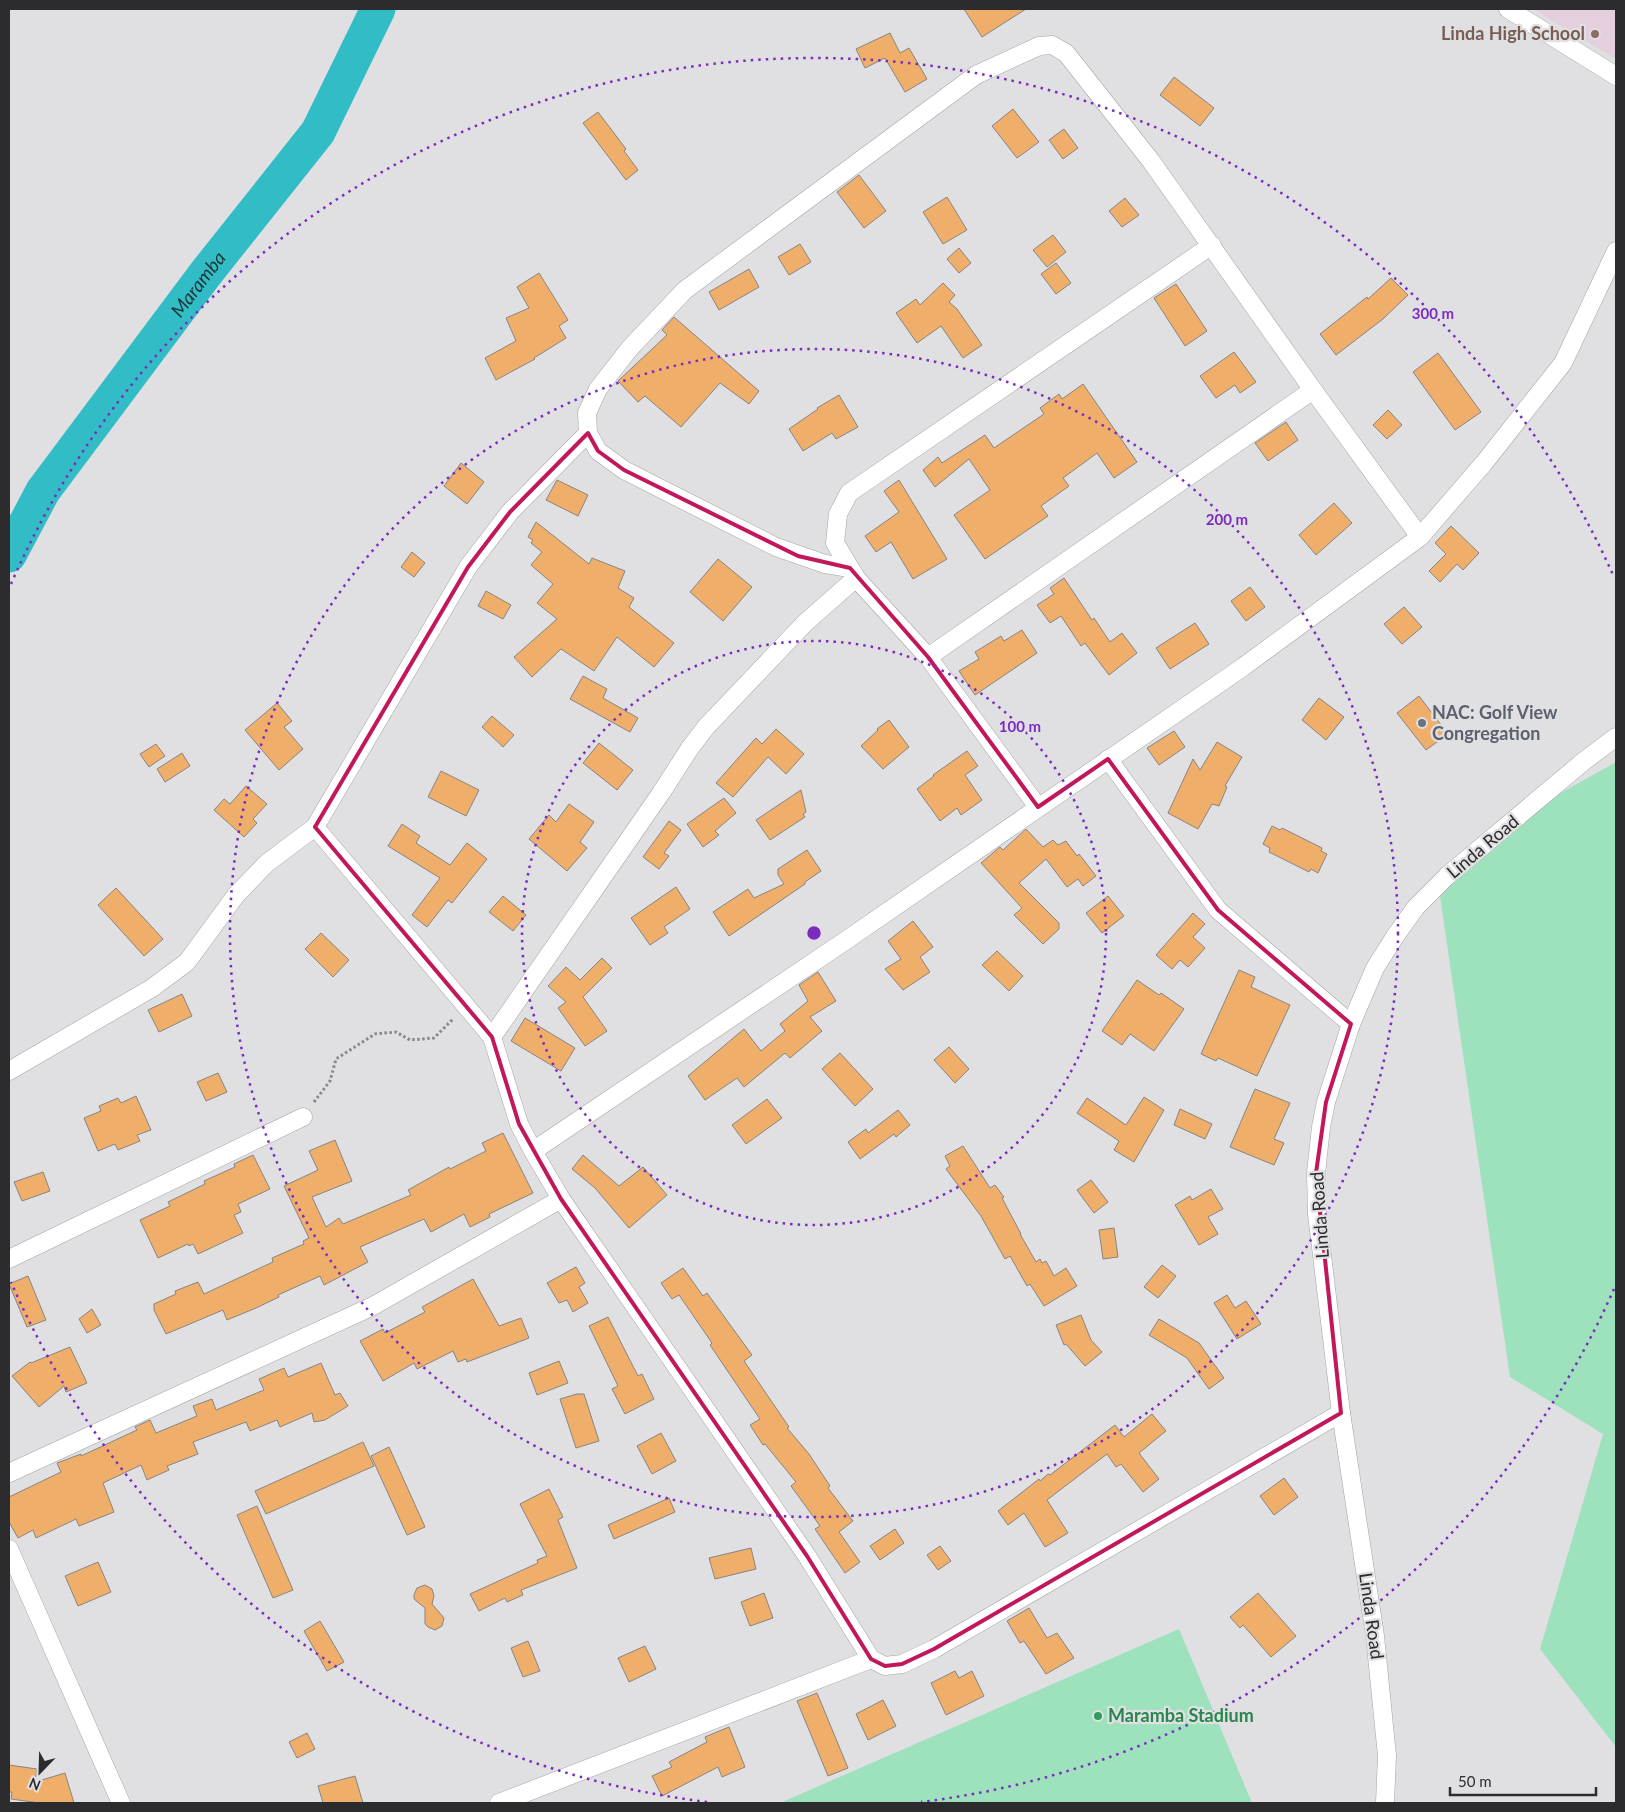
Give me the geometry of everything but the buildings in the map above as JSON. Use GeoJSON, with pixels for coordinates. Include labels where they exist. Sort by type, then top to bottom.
{"type":"FeatureCollection","features":[{"type":"Feature","properties":{"kind":"street"},"geometry":{"type":"LineString","coordinates":[[1508,9],[1616,76]]}},
{"type":"Feature","properties":{"kind":"street"},"geometry":{"type":"LineString","coordinates":[[853,573],[776,547],[633,474],[598,451],[588,433],[587,413],[598,389],[630,348],[685,290],[976,75],[1039,46],[1052,45],[1066,53],[1151,161],[1420,537]]}},
{"type":"Feature","properties":{"kind":"street"},"geometry":{"type":"LineString","coordinates":[[1038,807],[928,657],[853,573],[835,543],[838,514],[849,493],[1212,245]]}},
{"type":"Feature","properties":{"kind":"street"},"geometry":{"type":"LineString","coordinates":[[533,1151],[845,941],[1243,667],[1420,537],[1484,463],[1563,363],[1616,251]]}},
{"type":"Feature","properties":{"kind":"street"},"geometry":{"type":"LineString","coordinates":[[928,657],[1313,390]]}},
{"type":"Feature","properties":{"kind":"street"},"geometry":{"type":"LineString","coordinates":[[9,1070],[152,988],[187,962],[236,895],[267,863],[315,828],[468,567],[510,512],[588,433]]}},
{"type":"Feature","properties":{"kind":"street"},"geometry":{"type":"LineString","coordinates":[[492,1037],[706,727],[853,573]]}},
{"type":"Feature","properties":{"kind":"street","name":"Linda Road"},"geometry":{"type":"LineString","coordinates":[[1386,1803],[1387,1756],[1375,1636],[1341,1413],[1317,1214],[1316,1173],[1326,1102],[1351,1024],[1375,968],[1416,907],[1447,876],[1616,737]]}},
{"type":"Feature","properties":{"kind":"street"},"geometry":{"type":"LineString","coordinates":[[1108,759],[1218,910],[1351,1024]]}},
{"type":"Feature","properties":{"kind":"street"},"geometry":{"type":"LineString","coordinates":[[315,828],[492,1037],[519,1124],[561,1199],[807,1556],[871,1659],[885,1666],[902,1664],[934,1649],[1341,1413]]}},
{"type":"Feature","properties":{"kind":"street"},"geometry":{"type":"LineString","coordinates":[[9,1259],[303,1117]]}},
{"type":"Feature","properties":{"kind":"street"},"geometry":{"type":"LineString","coordinates":[[9,1473],[373,1306],[561,1199]]}},
{"type":"Feature","properties":{"kind":"street"},"geometry":{"type":"LineString","coordinates":[[9,1549],[121,1803]]}},
{"type":"Feature","properties":{"kind":"street"},"geometry":{"type":"LineString","coordinates":[[499,1803],[524,1799],[871,1659]]}},
{"type":"Feature","properties":{"kind":"path"},"geometry":{"type":"LineString","coordinates":[[303,1117],[330,1081],[336,1059],[375,1034],[396,1032],[410,1040],[434,1038],[466,1005]]}},
{"type":"Feature","properties":{"kind":"highlighted area"},"geometry":{"type":"Polygon","coordinates":[[[588,433],[598,451],[624,470],[798,556],[850,568],[928,657],[1038,807],[1108,759],[1218,910],[1351,1024],[1326,1102],[1316,1173],[1341,1413],[934,1649],[902,1664],[885,1666],[871,1659],[807,1556],[561,1199],[519,1124],[492,1037],[315,827],[468,567],[510,512],[588,433]]]}},
{"type":"Feature","properties":{"kind":"shaded area","name":"Linda High School"},"geometry":{"type":"Polygon","coordinates":[[[1533,9],[1616,9],[1616,59],[1533,9]]]}},
{"type":"Feature","properties":{"kind":"green space"},"geometry":{"type":"Polygon","coordinates":[[[1616,762],[1616,1747],[1540,1649],[1603,1434],[1510,1377],[1440,896],[1506,824],[1616,762]]]}},
{"type":"Feature","properties":{"kind":"green space","name":"Maramba Stadium"},"geometry":{"type":"Polygon","coordinates":[[[1179,1629],[1252,1803],[780,1803],[1179,1629]]]}},
{"type":"Feature","properties":{"kind":"waterway","name":"Maramba"},"geometry":{"type":"LineString","coordinates":[[9,555],[43,491],[206,273],[318,132],[378,9]]}},
{"type":"Feature","properties":{"kind":"place","name":"Linda High School"},"geometry":{"type":"Point","coordinates":[1595,34]}},
{"type":"Feature","properties":{"kind":"place","name":"NAC: Golf View Congregation"},"geometry":{"type":"Point","coordinates":[1422,723]}},
{"type":"Feature","properties":{"kind":"place","name":"Maramba Stadium"},"geometry":{"type":"Point","coordinates":[1098,1716]}}]}
